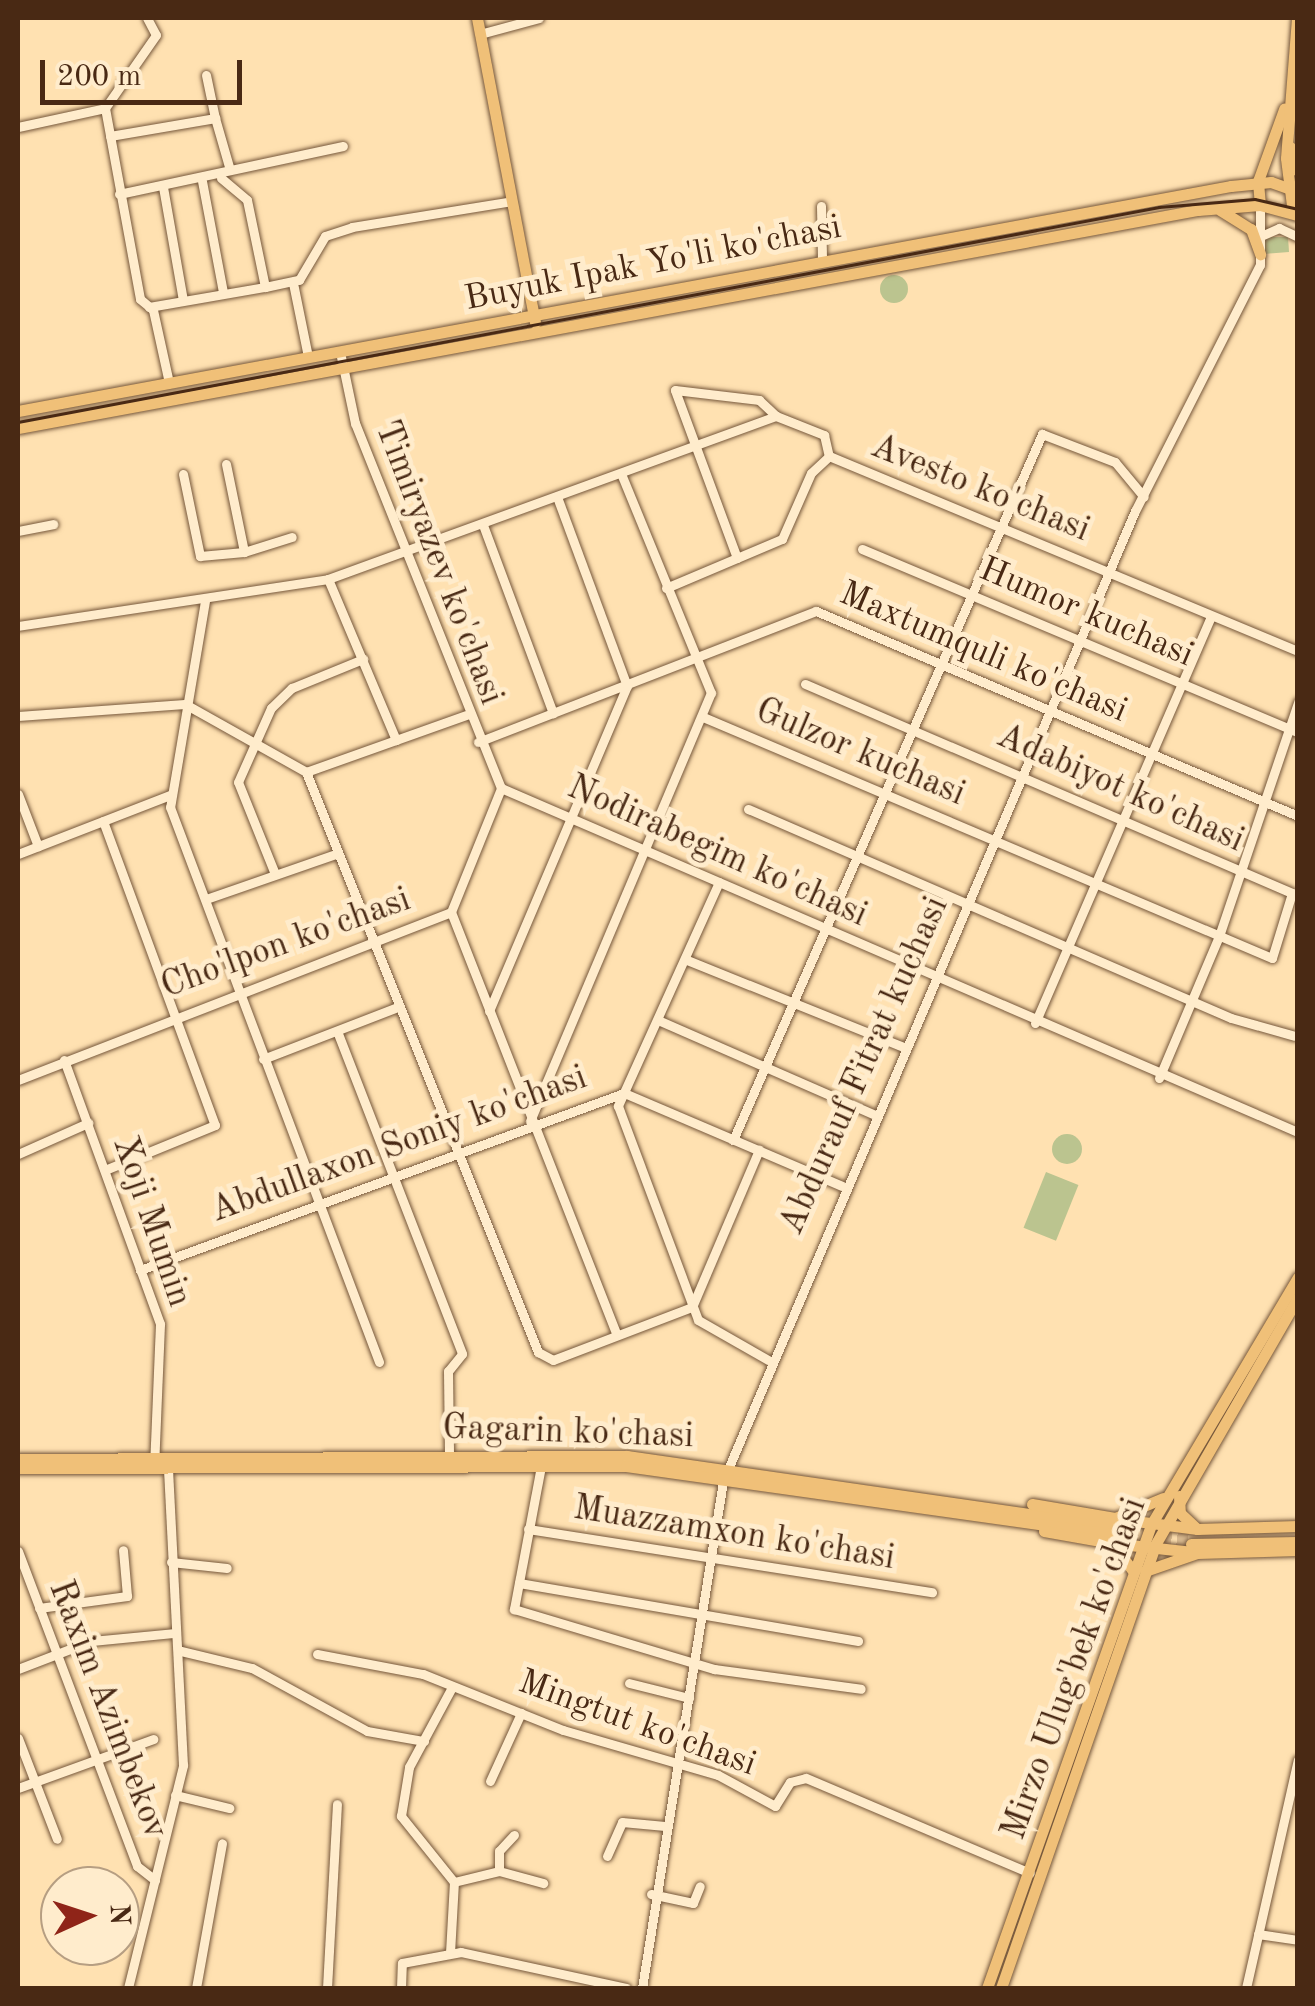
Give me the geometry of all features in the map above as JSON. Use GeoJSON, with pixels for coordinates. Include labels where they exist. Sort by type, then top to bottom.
{"type":"FeatureCollection","features":[{"type":"Feature","properties":{"kind":"main road"},"geometry":{"type":"LineString","coordinates":[[477,18],[536,330]]}},
{"type":"Feature","properties":{"kind":"main road"},"geometry":{"type":"LineString","coordinates":[[1295,214],[1286,133],[1297,18]]}},
{"type":"Feature","properties":{"kind":"main road"},"geometry":{"type":"LineString","coordinates":[[1260,205],[1258,181],[1288,97]]}},
{"type":"Feature","properties":{"kind":"main road"},"geometry":{"type":"LineString","coordinates":[[1231,186],[1272,139]]}},
{"type":"Feature","properties":{"kind":"main road"},"geometry":{"type":"LineString","coordinates":[[1264,164],[1292,171]]}},
{"type":"Feature","properties":{"kind":"main road","name":"Buyuk Ipak Yo'li ko'chasi"},"geometry":{"type":"LineString","coordinates":[[18,412],[1258,181],[1293,190]]}},
{"type":"Feature","properties":{"kind":"main road","name":"Buyuk Ipak Yo'li ko'chasi"},"geometry":{"type":"LineString","coordinates":[[18,428],[342,365],[1216,209],[1260,205],[1295,214]]}},
{"type":"Feature","properties":{"kind":"main road"},"geometry":{"type":"LineString","coordinates":[[1216,209],[1251,229],[1260,254]]}},
{"type":"Feature","properties":{"kind":"main road","name":"Mirzo Ulug'bek ko'chasi"},"geometry":{"type":"LineString","coordinates":[[987,1988],[1149,1544],[1298,1277]]}},
{"type":"Feature","properties":{"kind":"main road","name":"Mirzo Ulug'bek ko'chasi"},"geometry":{"type":"LineString","coordinates":[[1173,1495],[1298,1296]]}},
{"type":"Feature","properties":{"kind":"main road","name":"Gagarin ko'chasi"},"geometry":{"type":"LineString","coordinates":[[18,1468],[450,1454],[627,1456],[730,1468],[1112,1530]]}},
{"type":"Feature","properties":{"kind":"main road","name":"Gagarin ko'chasi"},"geometry":{"type":"LineString","coordinates":[[18,1459],[626,1466],[724,1481],[945,1502]]}},
{"type":"Feature","properties":{"kind":"main road"},"geometry":{"type":"LineString","coordinates":[[1112,1530],[1173,1495],[1194,1540]]}},
{"type":"Feature","properties":{"kind":"main road"},"geometry":{"type":"LineString","coordinates":[[1112,1530],[1156,1529],[1194,1540],[1298,1550]]}},
{"type":"Feature","properties":{"kind":"main road"},"geometry":{"type":"LineString","coordinates":[[1112,1530],[1149,1544],[1298,1530]]}},
{"type":"Feature","properties":{"kind":"main road"},"geometry":{"type":"LineString","coordinates":[[1112,1530],[1139,1571],[1194,1540],[1298,1542]]}},
{"type":"Feature","properties":{"kind":"main road","name":"Mirzo Ulug'bek ko'chasi"},"geometry":{"type":"LineString","coordinates":[[1001,1988],[1139,1571]]}},
{"type":"Feature","properties":{"kind":"street"},"geometry":{"type":"LineString","coordinates":[[18,127],[105,108],[156,35],[146,18]]}},
{"type":"Feature","properties":{"kind":"street"},"geometry":{"type":"LineString","coordinates":[[480,34],[539,18]]}},
{"type":"Feature","properties":{"kind":"street"},"geometry":{"type":"LineString","coordinates":[[206,75],[230,170]]}},
{"type":"Feature","properties":{"kind":"street"},"geometry":{"type":"LineString","coordinates":[[105,108],[140,299],[149,307],[169,383]]}},
{"type":"Feature","properties":{"kind":"street"},"geometry":{"type":"LineString","coordinates":[[110,136],[214,118]]}},
{"type":"Feature","properties":{"kind":"street"},"geometry":{"type":"LineString","coordinates":[[120,194],[221,178],[230,170],[343,146]]}},
{"type":"Feature","properties":{"kind":"street"},"geometry":{"type":"LineString","coordinates":[[221,178],[247,200],[264,287]]}},
{"type":"Feature","properties":{"kind":"street"},"geometry":{"type":"LineString","coordinates":[[202,182],[223,292]]}},
{"type":"Feature","properties":{"kind":"street"},"geometry":{"type":"LineString","coordinates":[[163,188],[183,300]]}},
{"type":"Feature","properties":{"kind":"street"},"geometry":{"type":"LineString","coordinates":[[308,358],[293,284],[325,236],[512,201]]}},
{"type":"Feature","properties":{"kind":"street","name":"Abdurauf Fitrat kuchasi"},"geometry":{"type":"LineString","coordinates":[[642,1988],[651,1894],[682,1762],[724,1481],[768,1360],[842,1186],[906,1048],[1144,497],[1260,254],[1260,205]]}},
{"type":"Feature","properties":{"kind":"street"},"geometry":{"type":"LineString","coordinates":[[822,206],[822,260]]}},
{"type":"Feature","properties":{"kind":"street"},"geometry":{"type":"LineString","coordinates":[[1260,237],[1280,228],[1298,234],[1295,214]]}},
{"type":"Feature","properties":{"kind":"street"},"geometry":{"type":"LineString","coordinates":[[149,307],[223,292],[293,284]]}},
{"type":"Feature","properties":{"kind":"street","name":"Timiryazev ko'chasi"},"geometry":{"type":"LineString","coordinates":[[340,352],[406,555],[466,715],[500,788]]}},
{"type":"Feature","properties":{"kind":"street"},"geometry":{"type":"LineString","coordinates":[[666,588],[782,540],[811,473],[828,456],[824,434],[776,416],[760,400],[675,390],[691,449],[737,558]]}},
{"type":"Feature","properties":{"kind":"street"},"geometry":{"type":"LineString","coordinates":[[18,626],[205,601],[328,579],[406,555],[776,416]]}},
{"type":"Feature","properties":{"kind":"street"},"geometry":{"type":"LineString","coordinates":[[733,1140],[769,1068],[1042,434],[1061,437],[1115,462],[1144,497]]}},
{"type":"Feature","properties":{"kind":"street","name":"Avesto ko'chasi"},"geometry":{"type":"LineString","coordinates":[[828,456],[1298,651]]}},
{"type":"Feature","properties":{"kind":"street"},"geometry":{"type":"LineString","coordinates":[[226,464],[244,552]]}},
{"type":"Feature","properties":{"kind":"street"},"geometry":{"type":"LineString","coordinates":[[183,474],[200,556],[244,552],[292,537]]}},
{"type":"Feature","properties":{"kind":"street"},"geometry":{"type":"LineString","coordinates":[[530,1121],[711,693],[622,476]]}},
{"type":"Feature","properties":{"kind":"street"},"geometry":{"type":"LineString","coordinates":[[489,1011],[578,820],[627,686],[558,496]]}},
{"type":"Feature","properties":{"kind":"street"},"geometry":{"type":"LineString","coordinates":[[18,531],[53,524]]}},
{"type":"Feature","properties":{"kind":"street"},"geometry":{"type":"LineString","coordinates":[[483,525],[554,713]]}},
{"type":"Feature","properties":{"kind":"street","name":"Humor kuchasi"},"geometry":{"type":"LineString","coordinates":[[862,549],[1293,730]]}},
{"type":"Feature","properties":{"kind":"street"},"geometry":{"type":"LineString","coordinates":[[328,579],[396,740]]}},
{"type":"Feature","properties":{"kind":"street"},"geometry":{"type":"LineString","coordinates":[[205,601],[170,795],[315,1206],[378,1362]]}},
{"type":"Feature","properties":{"kind":"street","name":"Maxtumquli ko'chasi"},"geometry":{"type":"LineString","coordinates":[[478,742],[816,611],[946,663],[1298,816]]}},
{"type":"Feature","properties":{"kind":"street"},"geometry":{"type":"LineString","coordinates":[[1035,1023],[1211,616]]}},
{"type":"Feature","properties":{"kind":"street"},"geometry":{"type":"LineString","coordinates":[[275,874],[238,782],[256,744],[292,688],[363,658]]}},
{"type":"Feature","properties":{"kind":"street","name":"Adabiyot ko'chasi"},"geometry":{"type":"LineString","coordinates":[[805,684],[1023,774],[1294,900],[1272,958],[994,841]]}},
{"type":"Feature","properties":{"kind":"street"},"geometry":{"type":"LineString","coordinates":[[1159,1078],[1219,936],[1263,801],[1293,730],[1298,702]]}},
{"type":"Feature","properties":{"kind":"street"},"geometry":{"type":"LineString","coordinates":[[18,716],[186,704],[306,772],[538,1352],[552,1360],[692,1307],[759,1150]]}},
{"type":"Feature","properties":{"kind":"street"},"geometry":{"type":"LineString","coordinates":[[306,772],[466,715]]}},
{"type":"Feature","properties":{"kind":"street","name":"Gulzor kuchasi"},"geometry":{"type":"LineString","coordinates":[[703,717],[888,792],[994,841]]}},
{"type":"Feature","properties":{"kind":"street","name":"Nodirabegim ko'chasi"},"geometry":{"type":"LineString","coordinates":[[500,788],[1159,1078],[1298,1132]]}},
{"type":"Feature","properties":{"kind":"street","name":"Cho'lpon ko'chasi"},"geometry":{"type":"LineString","coordinates":[[18,1080],[238,990],[451,912],[500,788]]}},
{"type":"Feature","properties":{"kind":"street"},"geometry":{"type":"LineString","coordinates":[[18,794],[38,846]]}},
{"type":"Feature","properties":{"kind":"street"},"geometry":{"type":"LineString","coordinates":[[18,854],[170,795]]}},
{"type":"Feature","properties":{"kind":"street"},"geometry":{"type":"LineString","coordinates":[[748,809],[1192,1000],[1295,1036]]}},
{"type":"Feature","properties":{"kind":"street"},"geometry":{"type":"LineString","coordinates":[[103,821],[215,1124],[105,1170]]}},
{"type":"Feature","properties":{"kind":"street"},"geometry":{"type":"LineString","coordinates":[[206,899],[336,854]]}},
{"type":"Feature","properties":{"kind":"street"},"geometry":{"type":"LineString","coordinates":[[719,882],[660,1021],[624,1092],[620,1118],[692,1307],[705,1331],[768,1360]]}},
{"type":"Feature","properties":{"kind":"street"},"geometry":{"type":"LineString","coordinates":[[451,912],[616,1335]]}},
{"type":"Feature","properties":{"kind":"street"},"geometry":{"type":"LineString","coordinates":[[687,960],[906,1048]]}},
{"type":"Feature","properties":{"kind":"street"},"geometry":{"type":"LineString","coordinates":[[264,1060],[398,1007]]}},
{"type":"Feature","properties":{"kind":"street"},"geometry":{"type":"LineString","coordinates":[[660,1021],[875,1115]]}},
{"type":"Feature","properties":{"kind":"street"},"geometry":{"type":"LineString","coordinates":[[337,1031],[462,1354],[448,1371],[450,1454]]}},
{"type":"Feature","properties":{"kind":"street","name":"Xoji Mumin"},"geometry":{"type":"LineString","coordinates":[[64,1060],[160,1324],[161,1462],[174,1632],[181,1651]]}},
{"type":"Feature","properties":{"kind":"street","name":"Abdullaxon Soniy ko'chasi"},"geometry":{"type":"LineString","coordinates":[[140,1270],[458,1152],[530,1121],[624,1092],[842,1186]]}},
{"type":"Feature","properties":{"kind":"street"},"geometry":{"type":"LineString","coordinates":[[18,1154],[88,1123]]}},
{"type":"Feature","properties":{"kind":"street"},"geometry":{"type":"LineString","coordinates":[[540,1466],[514,1608],[695,1664],[861,1689]]}},
{"type":"Feature","properties":{"kind":"street","name":"Muazzamxon ko'chasi"},"geometry":{"type":"LineString","coordinates":[[528,1529],[713,1561],[932,1592]]}},
{"type":"Feature","properties":{"kind":"street"},"geometry":{"type":"LineString","coordinates":[[39,1608],[127,1596],[123,1550]]}},
{"type":"Feature","properties":{"kind":"street","name":"Raxim Azimbekov"},"geometry":{"type":"LineString","coordinates":[[18,1554],[137,1866],[155,1880]]}},
{"type":"Feature","properties":{"kind":"street"},"geometry":{"type":"LineString","coordinates":[[171,1562],[227,1568]]}},
{"type":"Feature","properties":{"kind":"street"},"geometry":{"type":"LineString","coordinates":[[519,1583],[858,1641]]}},
{"type":"Feature","properties":{"kind":"street"},"geometry":{"type":"LineString","coordinates":[[18,1669],[57,1654],[174,1632]]}},
{"type":"Feature","properties":{"kind":"street"},"geometry":{"type":"LineString","coordinates":[[128,1988],[176,1795],[181,1651],[252,1668],[367,1731],[424,1740]]}},
{"type":"Feature","properties":{"kind":"street","name":"Mingtut ko'chasi"},"geometry":{"type":"LineString","coordinates":[[317,1654],[361,1657],[521,1713],[682,1762],[776,1806],[790,1782],[806,1778],[1030,1874]]}},
{"type":"Feature","properties":{"kind":"street"},"geometry":{"type":"LineString","coordinates":[[630,1683],[689,1698]]}},
{"type":"Feature","properties":{"kind":"street"},"geometry":{"type":"LineString","coordinates":[[450,1952],[454,1882],[439,1852],[401,1816],[408,1767],[452,1688]]}},
{"type":"Feature","properties":{"kind":"street"},"geometry":{"type":"LineString","coordinates":[[490,1781],[521,1713]]}},
{"type":"Feature","properties":{"kind":"street"},"geometry":{"type":"LineString","coordinates":[[18,1738],[57,1839]]}},
{"type":"Feature","properties":{"kind":"street"},"geometry":{"type":"LineString","coordinates":[[18,1788],[152,1739]]}},
{"type":"Feature","properties":{"kind":"street"},"geometry":{"type":"LineString","coordinates":[[1246,1988],[1294,1795],[1298,1760]]}},
{"type":"Feature","properties":{"kind":"street"},"geometry":{"type":"LineString","coordinates":[[176,1795],[229,1808]]}},
{"type":"Feature","properties":{"kind":"street"},"geometry":{"type":"LineString","coordinates":[[327,1988],[337,1804]]}},
{"type":"Feature","properties":{"kind":"street"},"geometry":{"type":"LineString","coordinates":[[607,1856],[622,1822],[666,1826]]}},
{"type":"Feature","properties":{"kind":"street"},"geometry":{"type":"LineString","coordinates":[[500,1871],[499,1851],[514,1835]]}},
{"type":"Feature","properties":{"kind":"street"},"geometry":{"type":"LineString","coordinates":[[196,1988],[222,1842]]}},
{"type":"Feature","properties":{"kind":"street"},"geometry":{"type":"LineString","coordinates":[[454,1882],[500,1871],[543,1882]]}},
{"type":"Feature","properties":{"kind":"street"},"geometry":{"type":"LineString","coordinates":[[651,1894],[692,1903],[700,1886]]}},
{"type":"Feature","properties":{"kind":"street"},"geometry":{"type":"LineString","coordinates":[[1258,1934],[1298,1940]]}},
{"type":"Feature","properties":{"kind":"street"},"geometry":{"type":"LineString","coordinates":[[401,1988],[402,1963],[450,1952],[626,1988]]}},
{"type":"Feature","properties":{"kind":"green space"},"geometry":{"type":"Polygon","coordinates":[[[1265,237],[1288,237],[1289,252],[1264,254],[1265,237]]]}},
{"type":"Feature","properties":{"kind":"green space"},"geometry":{"type":"Polygon","coordinates":[[[894,275],[904,279],[908,289],[904,299],[894,303],[884,299],[880,289],[884,279],[894,275]]]}},
{"type":"Feature","properties":{"kind":"green space"},"geometry":{"type":"Polygon","coordinates":[[[1067,1134],[1078,1138],[1082,1149],[1078,1160],[1067,1164],[1056,1160],[1052,1149],[1056,1138],[1067,1134]]]}},
{"type":"Feature","properties":{"kind":"green space"},"geometry":{"type":"Polygon","coordinates":[[[1046,1172],[1078,1185],[1056,1241],[1024,1228],[1046,1172]]]}},
{"type":"Feature","properties":{"kind":"tunnel"},"geometry":{"type":"LineString","coordinates":[[1112,1526],[1191,1535]]}},
{"type":"Feature","properties":{"kind":"tunnel"},"geometry":{"type":"LineString","coordinates":[[1111,1534],[1191,1544]]}},
{"type":"Feature","properties":{"kind":"tram line"},"geometry":{"type":"LineString","coordinates":[[18,422],[1159,207],[1255,199],[1298,209]]}}]}
